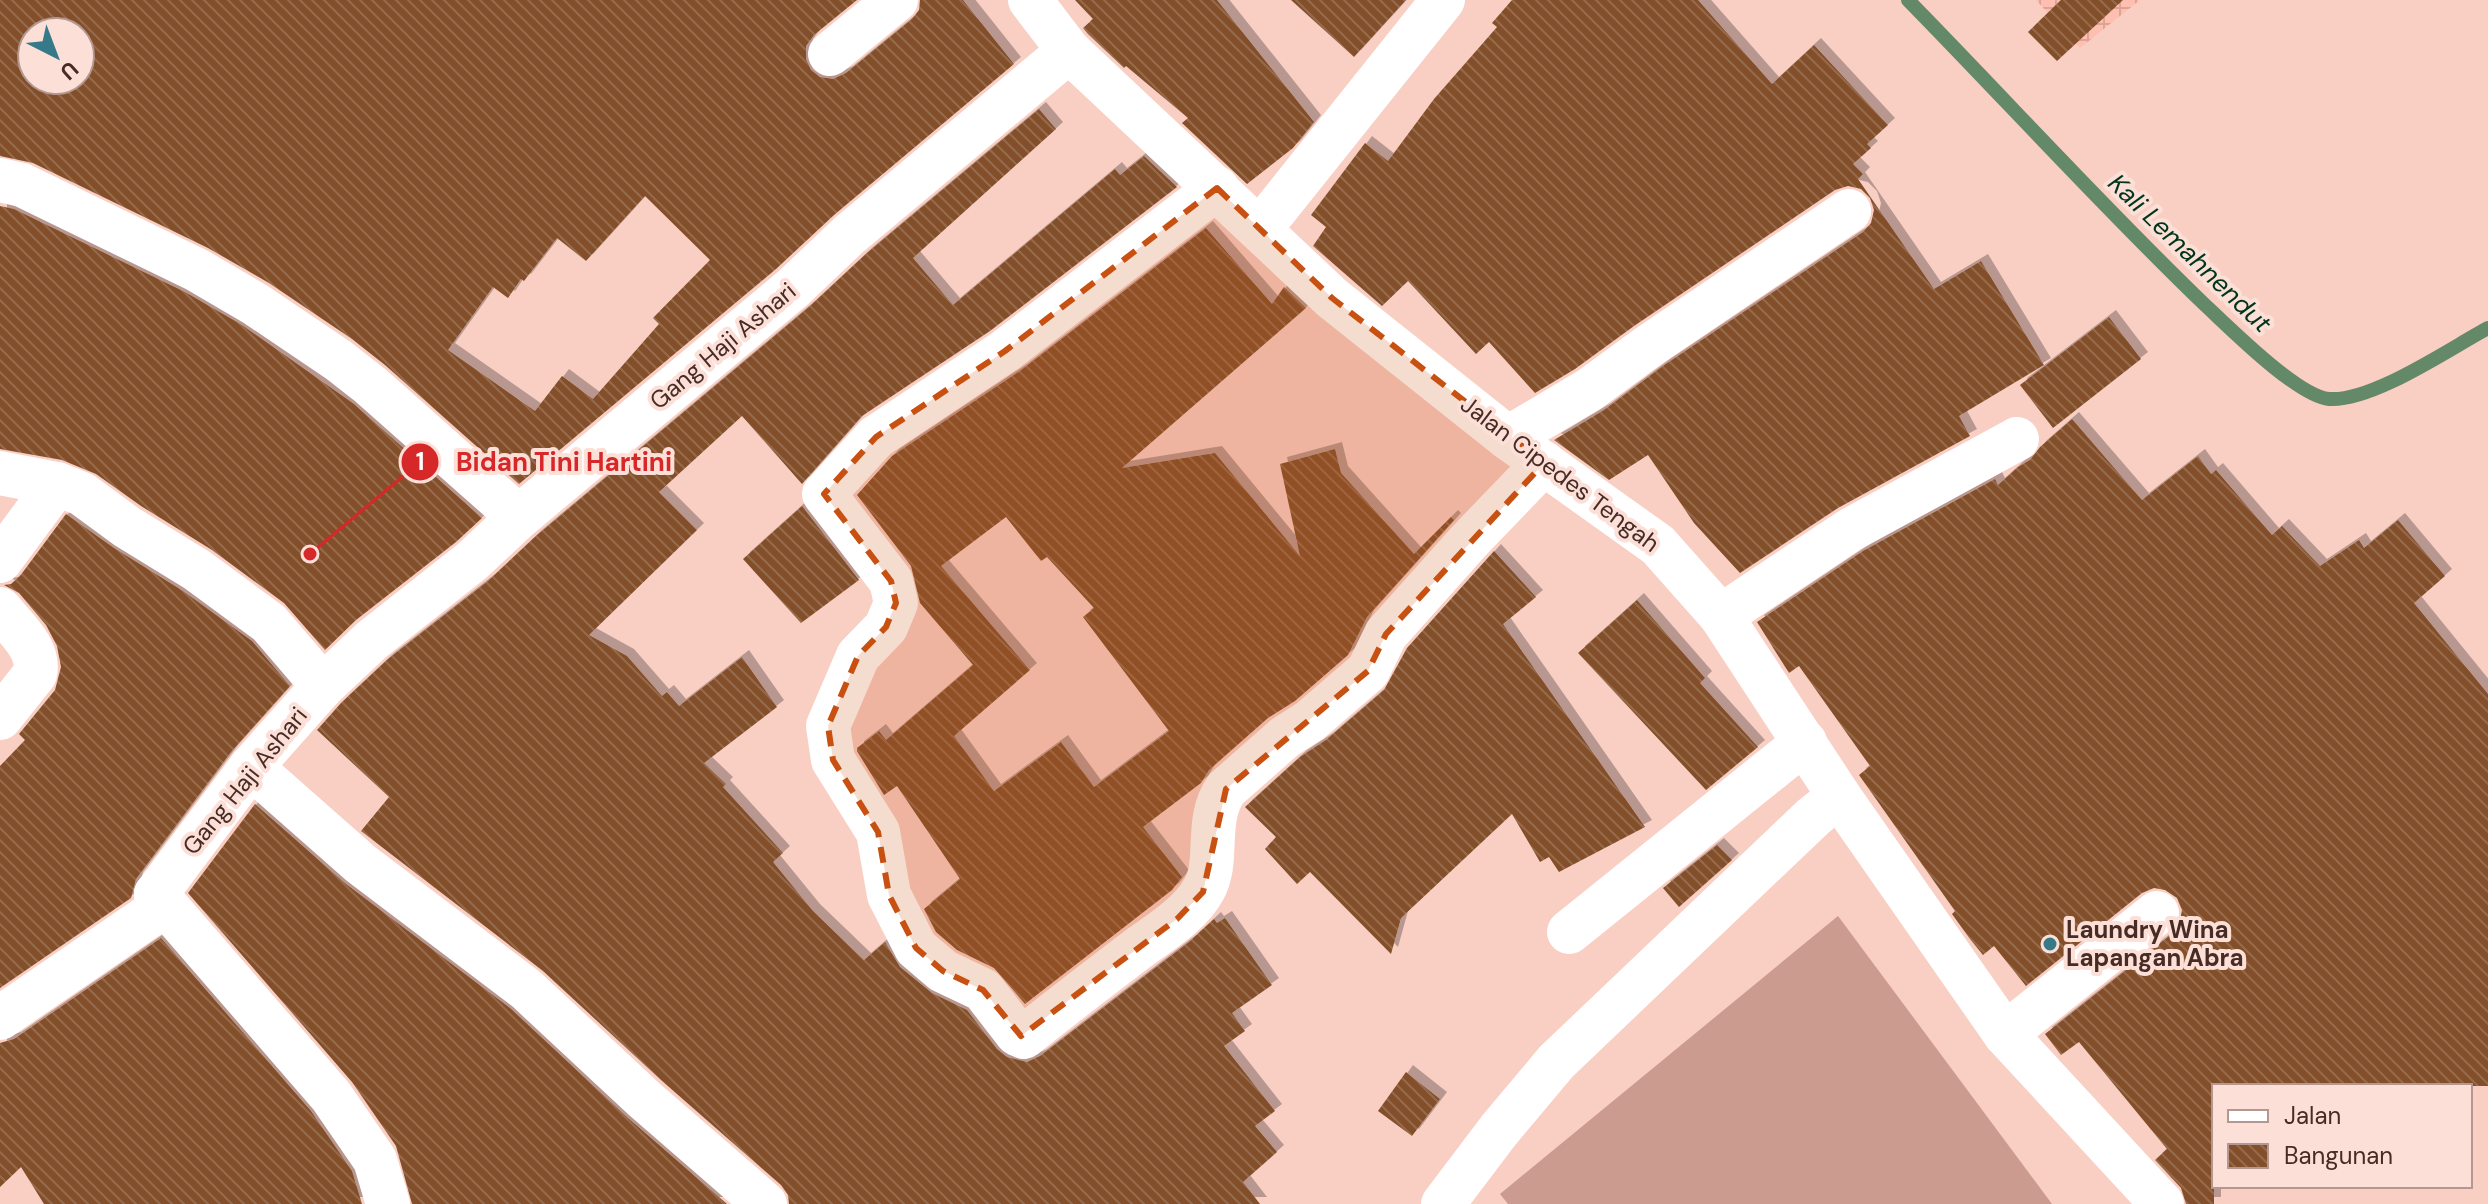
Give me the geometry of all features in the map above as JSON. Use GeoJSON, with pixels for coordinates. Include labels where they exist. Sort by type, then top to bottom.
{"type":"FeatureCollection","features":[{"type":"Feature","properties":{"kind":"street"},"geometry":{"type":"LineString","coordinates":[[830,54],[896,0]]}},
{"type":"Feature","properties":{"kind":"street","name":"Jalan Cipedes Tengah"},"geometry":{"type":"LineString","coordinates":[[1030,0],[1069,51],[1332,298],[1508,438],[1658,545],[1721,616],[1839,796],[2005,1034],[2162,1204]]}},
{"type":"Feature","properties":{"kind":"street"},"geometry":{"type":"LineString","coordinates":[[1260,229],[1443,0]]}},
{"type":"Feature","properties":{"kind":"street","name":"Gang Haji Ashari"},"geometry":{"type":"LineString","coordinates":[[0,1018],[152,914],[157,908],[156,894],[251,767],[323,686],[372,640],[472,561],[519,517],[793,288],[850,234],[1069,51]]}},
{"type":"Feature","properties":{"kind":"street"},"geometry":{"type":"LineString","coordinates":[[1,177],[197,270],[255,304],[370,385],[519,517]]}},
{"type":"Feature","properties":{"kind":"street"},"geometry":{"type":"LineString","coordinates":[[1217,188],[1005,351],[876,437],[824,494],[891,581],[896,603],[886,627],[858,656],[828,726],[833,760],[878,832],[889,895],[916,948],[943,971],[983,990],[1017,1034],[1024,1037],[1177,919],[1203,892],[1211,874],[1211,843],[1219,799],[1226,789],[1368,671],[1386,634],[1544,463]]}},
{"type":"Feature","properties":{"kind":"street"},"geometry":{"type":"LineString","coordinates":[[1508,438],[1589,390],[1849,211]]}},
{"type":"Feature","properties":{"kind":"street"},"geometry":{"type":"LineString","coordinates":[[1721,616],[1850,530],[2017,439]]}},
{"type":"Feature","properties":{"kind":"street"},"geometry":{"type":"LineString","coordinates":[[0,473],[57,484],[82,494],[127,527],[197,570],[269,623],[323,686]]}},
{"type":"Feature","properties":{"kind":"street"},"geometry":{"type":"LineString","coordinates":[[0,561],[57,484]]}},
{"type":"Feature","properties":{"kind":"street"},"geometry":{"type":"LineString","coordinates":[[0,609],[27,643],[37,665],[35,674],[0,718]]}},
{"type":"Feature","properties":{"kind":"street"},"geometry":{"type":"LineString","coordinates":[[1569,932],[1805,742]]}},
{"type":"Feature","properties":{"kind":"street"},"geometry":{"type":"LineString","coordinates":[[251,767],[361,864],[526,989],[644,1099],[765,1204]]}},
{"type":"Feature","properties":{"kind":"street"},"geometry":{"type":"LineString","coordinates":[[1443,1204],[1556,1062],[1813,817],[1839,796]]}},
{"type":"Feature","properties":{"kind":"street"},"geometry":{"type":"LineString","coordinates":[[156,894],[331,1096],[375,1160],[388,1204]]}},
{"type":"Feature","properties":{"kind":"street"},"geometry":{"type":"LineString","coordinates":[[2005,1034],[2157,913]]}},
{"type":"Feature","properties":{"kind":"highlighted area"},"geometry":{"type":"Polygon","coordinates":[[[1217,188],[1332,298],[1544,463],[1386,634],[1368,671],[1226,789],[1203,892],[1177,919],[1021,1036],[983,990],[943,971],[916,948],[889,895],[878,832],[833,760],[828,726],[858,656],[886,627],[896,603],[891,581],[824,494],[876,437],[1005,351],[1217,188]]]}},
{"type":"Feature","properties":{"kind":"shaded area"},"geometry":{"type":"Polygon","coordinates":[[[2036,0],[2140,0],[2080,48],[2036,0]]]}},
{"type":"Feature","properties":{"kind":"shaded area"},"geometry":{"type":"Polygon","coordinates":[[[1838,916],[2052,1204],[1508,1204],[1500,1194],[1838,916]]]}},
{"type":"Feature","properties":{"kind":"building"},"geometry":{"type":"Polygon","coordinates":[[[0,0],[857,0],[814,35],[806,46],[806,59],[811,70],[820,77],[833,79],[846,73],[912,19],[919,10],[920,0],[963,0],[1014,64],[519,484],[385,365],[269,283],[208,248],[33,163],[0,156],[0,0]],[[645,196],[586,261],[557,238],[508,298],[493,287],[448,350],[535,411],[562,376],[593,399],[659,324],[653,318],[710,260],[645,196]]]}},
{"type":"Feature","properties":{"kind":"building"},"geometry":{"type":"Polygon","coordinates":[[[1075,0],[1217,0],[1314,122],[1293,148],[1247,184],[1182,123],[1188,118],[1126,66],[1124,68],[1088,34],[1083,28],[1093,19],[1075,0]]]}},
{"type":"Feature","properties":{"kind":"building"},"geometry":{"type":"Polygon","coordinates":[[[1291,0],[1406,0],[1354,57],[1291,0]]]}},
{"type":"Feature","properties":{"kind":"building"},"geometry":{"type":"Polygon","coordinates":[[[1512,0],[1698,0],[1772,84],[1814,45],[1888,125],[1867,144],[1871,148],[1853,164],[1863,174],[1858,179],[1934,289],[1981,261],[2044,365],[1959,416],[1970,436],[1838,508],[1740,573],[1694,523],[1648,455],[1609,480],[1554,440],[1604,410],[1663,366],[1863,232],[1871,223],[1874,210],[1870,198],[1861,189],[1848,186],[1835,190],[1575,369],[1535,393],[1489,342],[1476,354],[1408,281],[1382,306],[1313,246],[1326,227],[1311,215],[1365,143],[1388,161],[1434,99],[1497,27],[1492,23],[1512,0]]]}},
{"type":"Feature","properties":{"kind":"building"},"geometry":{"type":"Polygon","coordinates":[[[2061,0],[2123,0],[2057,61],[2028,32],[2061,0]]]}},
{"type":"Feature","properties":{"kind":"building"},"geometry":{"type":"Polygon","coordinates":[[[1039,109],[1056,129],[913,258],[953,305],[1115,169],[1120,175],[1144,156],[1177,187],[990,331],[862,416],[802,484],[742,416],[659,492],[697,530],[589,635],[627,656],[662,696],[667,692],[679,706],[742,657],[777,707],[704,763],[726,784],[723,787],[783,853],[773,862],[813,911],[864,960],[885,942],[900,967],[932,993],[967,1010],[997,1049],[1007,1057],[1027,1062],[1040,1056],[1189,942],[1214,919],[1217,923],[1225,918],[1272,985],[1232,1013],[1245,1031],[1224,1046],[1275,1111],[1255,1126],[1277,1152],[1243,1182],[1260,1204],[789,1204],[788,1195],[781,1185],[543,971],[361,831],[389,797],[317,730],[388,659],[488,581],[536,536],[1039,109]]]}},
{"type":"Feature","properties":{"kind":"building"},"geometry":{"type":"Polygon","coordinates":[[[0,206],[14,209],[185,292],[242,325],[354,404],[482,518],[356,620],[325,650],[284,603],[212,550],[96,474],[62,460],[0,449],[0,206]]]}},
{"type":"Feature","properties":{"kind":"building"},"geometry":{"type":"Polygon","coordinates":[[[1206,228],[1272,304],[1284,287],[1306,308],[1122,468],[1215,453],[1300,556],[1280,464],[1335,449],[1341,473],[1414,554],[1451,517],[1454,520],[1367,617],[1348,655],[1295,701],[1268,718],[1209,770],[1201,783],[1143,827],[1182,877],[1172,890],[1025,1004],[994,968],[957,950],[936,932],[924,909],[960,879],[897,786],[884,795],[857,751],[879,731],[886,740],[973,665],[920,603],[911,566],[857,495],[892,456],[1020,371],[1206,228]],[[1006,517],[941,566],[1030,670],[954,736],[994,791],[1061,742],[1094,787],[1169,731],[1083,617],[1094,608],[1047,557],[1041,561],[1006,517]]]}},
{"type":"Feature","properties":{"kind":"building"},"geometry":{"type":"Polygon","coordinates":[[[2109,317],[2141,359],[2053,428],[2020,385],[2109,317]]]}},
{"type":"Feature","properties":{"kind":"building"},"geometry":{"type":"Polygon","coordinates":[[[2072,419],[2142,500],[2198,456],[2211,474],[2216,470],[2272,535],[2282,526],[2320,566],[2359,540],[2364,548],[2398,520],[2445,576],[2414,603],[2488,694],[2488,1086],[2212,1084],[2214,1204],[2186,1204],[2181,1188],[2155,1160],[2167,1149],[2079,1042],[2061,1055],[2045,1034],[2173,933],[2182,910],[2177,898],[2165,890],[2154,888],[2142,893],[2026,986],[1994,946],[1983,955],[1952,914],[1955,911],[1859,775],[1870,766],[1799,666],[1789,673],[1757,622],[1863,551],[1995,479],[1998,485],[2030,460],[2072,419]]]}},
{"type":"Feature","properties":{"kind":"building"},"geometry":{"type":"Polygon","coordinates":[[[802,506],[859,580],[801,623],[743,559],[802,506]]]}},
{"type":"Feature","properties":{"kind":"building"},"geometry":{"type":"Polygon","coordinates":[[[66,514],[252,641],[290,686],[231,752],[136,879],[131,898],[0,988],[0,766],[25,740],[19,734],[55,690],[61,667],[57,646],[46,625],[19,593],[4,585],[11,584],[20,576],[66,514]]]}},
{"type":"Feature","properties":{"kind":"building"},"geometry":{"type":"Polygon","coordinates":[[[1494,551],[1536,597],[1503,624],[1645,827],[1559,872],[1549,857],[1540,862],[1512,814],[1401,918],[1391,954],[1310,872],[1297,884],[1265,849],[1276,837],[1245,807],[1300,757],[1326,740],[1384,690],[1407,648],[1494,551]]]}},
{"type":"Feature","properties":{"kind":"building"},"geometry":{"type":"Polygon","coordinates":[[[1637,600],[1705,678],[1700,683],[1758,747],[1706,790],[1578,653],[1637,600]]]}},
{"type":"Feature","properties":{"kind":"building"},"geometry":{"type":"Polygon","coordinates":[[[255,804],[346,884],[510,1008],[628,1118],[727,1204],[412,1204],[396,1146],[352,1082],[188,893],[255,804]]]}},
{"type":"Feature","properties":{"kind":"building"},"geometry":{"type":"Polygon","coordinates":[[[1717,845],[1732,860],[1679,907],[1663,888],[1717,845]]]}},
{"type":"Feature","properties":{"kind":"building"},"geometry":{"type":"Polygon","coordinates":[[[161,938],[311,1111],[352,1171],[362,1204],[44,1204],[21,1167],[0,1187],[0,1043],[14,1039],[161,938]]]}},
{"type":"Feature","properties":{"kind":"building"},"geometry":{"type":"Polygon","coordinates":[[[1406,1072],[1440,1099],[1412,1136],[1378,1111],[1406,1072]]]}},
{"type":"Feature","properties":{"kind":"waterway","name":"Kali Lemahnendut"},"geometry":{"type":"LineString","coordinates":[[1908,0],[2166,267],[2246,343],[2299,386],[2329,399],[2347,398],[2388,383],[2488,328]]}},
{"type":"Feature","properties":{"kind":"place","name":"Bidan Tini Hartini"},"geometry":{"type":"Point","coordinates":[310,554]}},
{"type":"Feature","properties":{"kind":"place","name":"Laundry Wina Lapangan Abra"},"geometry":{"type":"Point","coordinates":[2050,944]}}]}
